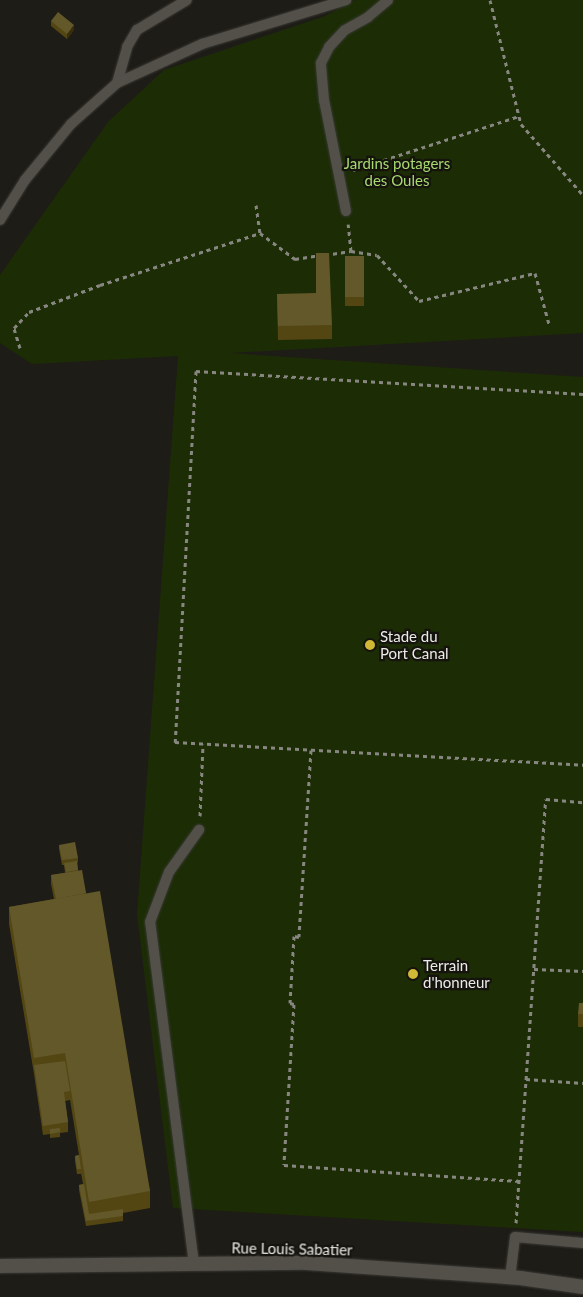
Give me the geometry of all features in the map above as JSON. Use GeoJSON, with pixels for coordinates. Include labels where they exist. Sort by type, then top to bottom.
{"type":"FeatureCollection","features":[{"type":"Feature","properties":{"kind":"street","name":"Rue Louis Sabatier"},"geometry":{"type":"LineString","coordinates":[[0,1266],[307,1263],[510,1278],[583,1287]]}},
{"type":"Feature","properties":{"kind":"lane"},"geometry":{"type":"LineString","coordinates":[[117,84],[127,46],[137,30],[187,0]]}},
{"type":"Feature","properties":{"kind":"lane"},"geometry":{"type":"LineString","coordinates":[[0,220],[25,180],[71,124],[117,84],[202,44],[346,0]]}},
{"type":"Feature","properties":{"kind":"lane"},"geometry":{"type":"LineString","coordinates":[[346,211],[324,100],[321,63],[330,47],[345,30],[368,17],[388,0]]}},
{"type":"Feature","properties":{"kind":"lane"},"geometry":{"type":"LineString","coordinates":[[194,1264],[150,922],[169,872],[199,830]]}},
{"type":"Feature","properties":{"kind":"lane"},"geometry":{"type":"LineString","coordinates":[[510,1278],[515,1237],[583,1243]]}},
{"type":"Feature","properties":{"kind":"path"},"geometry":{"type":"LineString","coordinates":[[490,0],[519,116],[536,143],[583,195]]}},
{"type":"Feature","properties":{"kind":"path"},"geometry":{"type":"LineString","coordinates":[[340,174],[519,116]]}},
{"type":"Feature","properties":{"kind":"path"},"geometry":{"type":"LineString","coordinates":[[256,205],[260,233],[295,259],[351,251],[378,256],[419,301],[535,273],[548,324]]}},
{"type":"Feature","properties":{"kind":"path"},"geometry":{"type":"LineString","coordinates":[[346,211],[351,251]]}},
{"type":"Feature","properties":{"kind":"path"},"geometry":{"type":"LineString","coordinates":[[20,348],[14,328],[29,312],[260,233]]}},
{"type":"Feature","properties":{"kind":"path"},"geometry":{"type":"LineString","coordinates":[[583,394],[196,371],[175,742],[583,765]]}},
{"type":"Feature","properties":{"kind":"path"},"geometry":{"type":"LineString","coordinates":[[199,830],[203,744]]}},
{"type":"Feature","properties":{"kind":"path"},"geometry":{"type":"LineString","coordinates":[[311,750],[299,937],[294,936],[290,1003],[294,1004],[284,1166],[519,1182]]}},
{"type":"Feature","properties":{"kind":"path"},"geometry":{"type":"LineString","coordinates":[[515,1237],[546,799],[583,802]]}},
{"type":"Feature","properties":{"kind":"path"},"geometry":{"type":"LineString","coordinates":[[534,969],[583,971]]}},
{"type":"Feature","properties":{"kind":"path"},"geometry":{"type":"LineString","coordinates":[[526,1079],[583,1082]]}},
{"type":"Feature","properties":{"kind":"green space","name":"Stade du Port Canal"},"geometry":{"type":"Polygon","coordinates":[[[355,0],[583,0],[583,333],[230,353],[583,377],[583,1232],[173,1208],[137,914],[178,356],[32,364],[0,343],[0,275],[108,122],[164,70],[325,16],[355,0]]]}},
{"type":"Feature","properties":{"kind":"building"},"geometry":{"type":"Polygon","coordinates":[[[58,12],[74,25],[67,34],[51,21],[58,12]]]}},
{"type":"Feature","properties":{"kind":"building"},"geometry":{"type":"Polygon","coordinates":[[[316,253],[329,253],[332,325],[278,326],[277,294],[316,293],[316,253]]]}},
{"type":"Feature","properties":{"kind":"building"},"geometry":{"type":"Polygon","coordinates":[[[345,256],[364,256],[364,297],[345,297],[345,256]]]}},
{"type":"Feature","properties":{"kind":"building"},"geometry":{"type":"Polygon","coordinates":[[[75,842],[78,858],[62,860],[59,845],[75,842]]]}},
{"type":"Feature","properties":{"kind":"building"},"geometry":{"type":"Polygon","coordinates":[[[77,861],[78,870],[66,872],[64,863],[77,861]]]}},
{"type":"Feature","properties":{"kind":"building"},"geometry":{"type":"Polygon","coordinates":[[[82,870],[86,893],[56,899],[51,875],[82,870]]]}},
{"type":"Feature","properties":{"kind":"building"},"geometry":{"type":"Polygon","coordinates":[[[100,891],[150,1191],[89,1202],[65,1053],[34,1058],[9,907],[100,891]]]}},
{"type":"Feature","properties":{"kind":"building"},"geometry":{"type":"Polygon","coordinates":[[[579,1003],[583,1003],[583,1014],[578,1014],[579,1003]]]}},
{"type":"Feature","properties":{"kind":"building"},"geometry":{"type":"Polygon","coordinates":[[[65,1061],[70,1091],[64,1092],[68,1122],[43,1126],[34,1065],[65,1061]]]}},
{"type":"Feature","properties":{"kind":"building"},"geometry":{"type":"Polygon","coordinates":[[[60,1128],[60,1132],[50,1134],[50,1129],[60,1128]]]}},
{"type":"Feature","properties":{"kind":"building"},"geometry":{"type":"Polygon","coordinates":[[[79,1155],[81,1169],[77,1169],[75,1156],[79,1155]]]}},
{"type":"Feature","properties":{"kind":"building"},"geometry":{"type":"Polygon","coordinates":[[[84,1184],[89,1214],[123,1209],[123,1216],[86,1221],[79,1185],[84,1184]]]}},
{"type":"Feature","properties":{"kind":"place","name":"Stade du Port Canal"},"geometry":{"type":"Point","coordinates":[370,645]}},
{"type":"Feature","properties":{"kind":"place","name":"Terrain d'honneur"},"geometry":{"type":"Point","coordinates":[413,974]}},
{"type":"Feature","properties":{"kind":"park label","name":"Jardins potagers des Oules"},"geometry":{"type":"Point","coordinates":[397,172]}}]}
